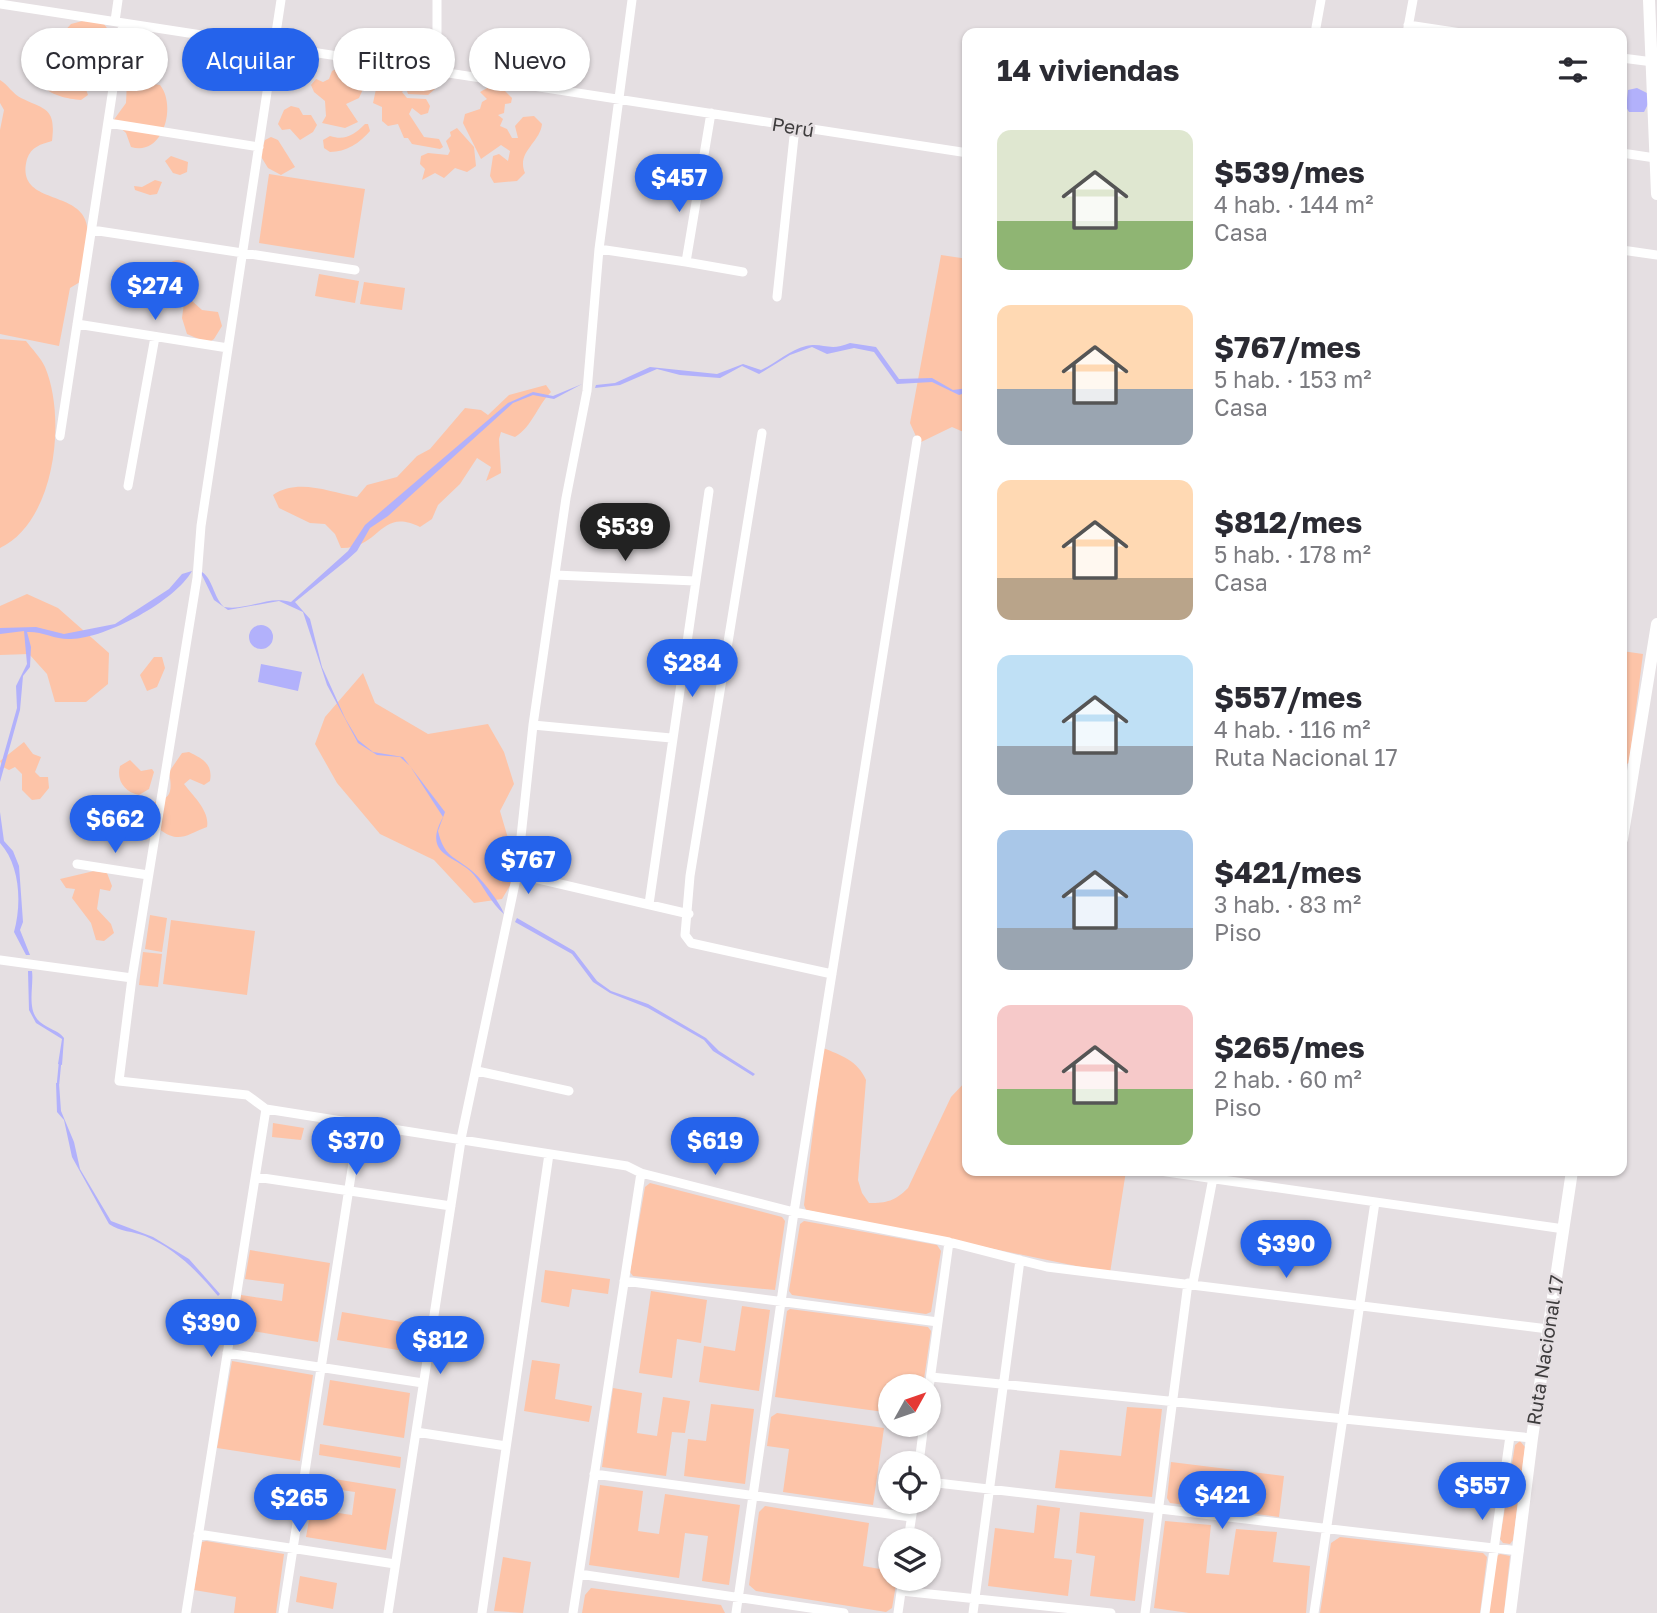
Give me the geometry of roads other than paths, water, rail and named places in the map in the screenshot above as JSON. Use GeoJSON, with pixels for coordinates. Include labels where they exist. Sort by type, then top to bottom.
{"type":"FeatureCollection","features":[{"type":"Feature","properties":{"kind":"street"},"geometry":{"type":"LineString","coordinates":[[60,436],[108,123],[119,22],[118,0]]}},
{"type":"Feature","properties":{"kind":"street"},"geometry":{"type":"LineString","coordinates":[[277,28],[281,0]]}},
{"type":"Feature","properties":{"kind":"street"},"geometry":{"type":"LineString","coordinates":[[437,0],[437,28]]}},
{"type":"Feature","properties":{"kind":"street"},"geometry":{"type":"LineString","coordinates":[[388,1613],[461,1140],[517,874],[533,724],[555,575],[587,391],[599,249],[632,0]]}},
{"type":"Feature","properties":{"kind":"street"},"geometry":{"type":"LineString","coordinates":[[1316,28],[1321,0]]}},
{"type":"Feature","properties":{"kind":"street"},"geometry":{"type":"LineString","coordinates":[[1407,28],[1413,0]]}},
{"type":"Feature","properties":{"kind":"street"},"geometry":{"type":"LineString","coordinates":[[1649,0],[1654,69],[1657,194]]}},
{"type":"Feature","properties":{"kind":"street","name":"Perú"},"geometry":{"type":"LineString","coordinates":[[0,4],[182,32]]}},
{"type":"Feature","properties":{"kind":"street"},"geometry":{"type":"LineString","coordinates":[[1627,60],[1654,69]]}},
{"type":"Feature","properties":{"kind":"street","name":"Perú"},"geometry":{"type":"LineString","coordinates":[[455,74],[962,152]]}},
{"type":"Feature","properties":{"kind":"street"},"geometry":{"type":"LineString","coordinates":[[267,91],[228,348],[197,579],[132,978],[119,1082],[247,1095],[266,1109],[627,1166],[641,1173],[794,1212],[949,1242],[1020,1260],[1110,1276],[1190,1283],[1548,1329]]}},
{"type":"Feature","properties":{"kind":"street"},"geometry":{"type":"LineString","coordinates":[[686,262],[711,113]]}},
{"type":"Feature","properties":{"kind":"street"},"geometry":{"type":"LineString","coordinates":[[108,123],[259,147]]}},
{"type":"Feature","properties":{"kind":"street"},"geometry":{"type":"LineString","coordinates":[[776,298],[795,127]]}},
{"type":"Feature","properties":{"kind":"street"},"geometry":{"type":"LineString","coordinates":[[1627,154],[1656,158]]}},
{"type":"Feature","properties":{"kind":"street"},"geometry":{"type":"LineString","coordinates":[[92,230],[355,270]]}},
{"type":"Feature","properties":{"kind":"street"},"geometry":{"type":"LineString","coordinates":[[599,249],[743,272]]}},
{"type":"Feature","properties":{"kind":"street"},"geometry":{"type":"LineString","coordinates":[[1627,251],[1657,255]]}},
{"type":"Feature","properties":{"kind":"street"},"geometry":{"type":"LineString","coordinates":[[77,324],[228,348]]}},
{"type":"Feature","properties":{"kind":"street"},"geometry":{"type":"LineString","coordinates":[[128,486],[155,337]]}},
{"type":"Feature","properties":{"kind":"street"},"geometry":{"type":"LineString","coordinates":[[762,433],[690,876],[689,914],[685,935],[691,943],[832,974]]}},
{"type":"Feature","properties":{"kind":"street"},"geometry":{"type":"LineString","coordinates":[[736,1613],[794,1212],[918,440]]}},
{"type":"Feature","properties":{"kind":"street"},"geometry":{"type":"LineString","coordinates":[[649,904],[709,491]]}},
{"type":"Feature","properties":{"kind":"street"},"geometry":{"type":"LineString","coordinates":[[555,575],[695,581]]}},
{"type":"Feature","properties":{"kind":"street"},"geometry":{"type":"LineString","coordinates":[[1627,808],[1657,624]]}},
{"type":"Feature","properties":{"kind":"street"},"geometry":{"type":"LineString","coordinates":[[533,724],[671,738]]}},
{"type":"Feature","properties":{"kind":"street"},"geometry":{"type":"LineString","coordinates":[[77,864],[148,875]]}},
{"type":"Feature","properties":{"kind":"street"},"geometry":{"type":"LineString","coordinates":[[517,874],[689,914]]}},
{"type":"Feature","properties":{"kind":"street"},"geometry":{"type":"LineString","coordinates":[[0,960],[132,978]]}},
{"type":"Feature","properties":{"kind":"street"},"geometry":{"type":"LineString","coordinates":[[477,1071],[569,1091]]}},
{"type":"Feature","properties":{"kind":"street"},"geometry":{"type":"LineString","coordinates":[[186,1613],[266,1109]]}},
{"type":"Feature","properties":{"kind":"street"},"geometry":{"type":"LineString","coordinates":[[283,1613],[359,1124]]}},
{"type":"Feature","properties":{"kind":"street"},"geometry":{"type":"LineString","coordinates":[[482,1613],[550,1154]]}},
{"type":"Feature","properties":{"kind":"street"},"geometry":{"type":"LineString","coordinates":[[573,1613],[641,1173]]}},
{"type":"Feature","properties":{"kind":"street"},"geometry":{"type":"LineString","coordinates":[[1198,1176],[1564,1229]]}},
{"type":"Feature","properties":{"kind":"street","name":"Ruta Nacional 17"},"geometry":{"type":"LineString","coordinates":[[1510,1613],[1532,1438],[1572,1176]]}},
{"type":"Feature","properties":{"kind":"street"},"geometry":{"type":"LineString","coordinates":[[256,1177],[451,1206]]}},
{"type":"Feature","properties":{"kind":"street"},"geometry":{"type":"LineString","coordinates":[[1145,1613],[1190,1283],[1213,1178]]}},
{"type":"Feature","properties":{"kind":"street"},"geometry":{"type":"LineString","coordinates":[[1314,1613],[1375,1202]]}},
{"type":"Feature","properties":{"kind":"street"},"geometry":{"type":"LineString","coordinates":[[931,1374],[949,1242]]}},
{"type":"Feature","properties":{"kind":"street"},"geometry":{"type":"LineString","coordinates":[[972,1613],[1020,1260]]}},
{"type":"Feature","properties":{"kind":"street"},"geometry":{"type":"LineString","coordinates":[[624,1281],[938,1322]]}},
{"type":"Feature","properties":{"kind":"street"},"geometry":{"type":"LineString","coordinates":[[227,1353],[424,1383]]}},
{"type":"Feature","properties":{"kind":"street"},"geometry":{"type":"LineString","coordinates":[[942,1378],[1532,1438]]}},
{"type":"Feature","properties":{"kind":"street"},"geometry":{"type":"LineString","coordinates":[[416,1432],[506,1446]]}},
{"type":"Feature","properties":{"kind":"street"},"geometry":{"type":"LineString","coordinates":[[1485,1613],[1510,1436]]}},
{"type":"Feature","properties":{"kind":"street"},"geometry":{"type":"LineString","coordinates":[[594,1474],[911,1517]]}},
{"type":"Feature","properties":{"kind":"street"},"geometry":{"type":"LineString","coordinates":[[941,1483],[1519,1551]]}},
{"type":"Feature","properties":{"kind":"street"},"geometry":{"type":"LineString","coordinates":[[910,1528],[912,1514]]}},
{"type":"Feature","properties":{"kind":"street"},"geometry":{"type":"LineString","coordinates":[[198,1534],[395,1564]]}},
{"type":"Feature","properties":{"kind":"street"},"geometry":{"type":"LineString","coordinates":[[579,1574],[844,1613]]}},
{"type":"Feature","properties":{"kind":"street"},"geometry":{"type":"LineString","coordinates":[[898,1613],[901,1591],[1111,1613]]}},
{"type":"Feature","properties":{"kind":"water"},"geometry":{"type":"Polygon","coordinates":[[[1637,88],[1647,93],[1649,102],[1644,112],[1629,112],[1628,90],[1637,88]]]}},
{"type":"Feature","properties":{"kind":"water"},"geometry":{"type":"Polygon","coordinates":[[[850,343],[876,347],[899,379],[932,378],[953,390],[962,389],[962,394],[932,382],[897,384],[874,352],[854,348],[827,354],[812,347],[790,355],[759,374],[742,366],[720,378],[680,375],[657,369],[620,385],[595,388],[596,385],[615,383],[650,367],[717,374],[743,364],[761,370],[794,350],[806,346],[837,347],[850,343]]]}},
{"type":"Feature","properties":{"kind":"water"},"geometry":{"type":"Polygon","coordinates":[[[582,384],[554,399],[533,395],[513,403],[388,516],[370,528],[357,551],[295,602],[310,619],[322,667],[358,740],[373,752],[403,757],[410,766],[400,757],[377,755],[358,743],[327,685],[303,612],[279,601],[228,610],[214,600],[200,571],[208,578],[224,607],[241,607],[274,600],[291,602],[348,551],[365,525],[508,403],[533,392],[553,396],[582,384]]]}},
{"type":"Feature","properties":{"kind":"water"},"geometry":{"type":"Polygon","coordinates":[[[192,571],[171,594],[156,605],[103,632],[71,639],[27,632],[31,647],[30,667],[23,676],[20,710],[0,782],[0,768],[17,708],[16,686],[27,664],[24,631],[0,634],[0,628],[36,627],[64,634],[115,624],[169,589],[182,574],[192,571]]]}},
{"type":"Feature","properties":{"kind":"water"},"geometry":{"type":"Polygon","coordinates":[[[261,625],[272,632],[273,637],[266,648],[261,649],[250,642],[249,637],[256,626],[261,625]]]}},
{"type":"Feature","properties":{"kind":"water"},"geometry":{"type":"Polygon","coordinates":[[[261,664],[302,672],[298,691],[258,682],[261,664]]]}},
{"type":"Feature","properties":{"kind":"water"},"geometry":{"type":"Polygon","coordinates":[[[411,767],[445,812],[438,831],[443,846],[481,880],[504,914],[474,875],[439,848],[437,830],[443,817],[411,767]]]}},
{"type":"Feature","properties":{"kind":"water"},"geometry":{"type":"Polygon","coordinates":[[[0,812],[4,841],[13,851],[19,866],[23,922],[20,930],[30,955],[26,955],[14,932],[18,885],[12,862],[0,843],[0,812]]]}},
{"type":"Feature","properties":{"kind":"water"},"geometry":{"type":"Polygon","coordinates":[[[517,918],[574,951],[597,981],[611,991],[648,1004],[706,1038],[719,1051],[755,1074],[753,1076],[713,1051],[704,1040],[648,1008],[610,993],[593,982],[572,954],[515,922],[517,918]]]}},
{"type":"Feature","properties":{"kind":"water"},"geometry":{"type":"Polygon","coordinates":[[[28,971],[32,971],[32,1005],[36,1017],[64,1038],[62,1065],[58,1064],[62,1039],[36,1023],[29,1010],[28,971]]]}},
{"type":"Feature","properties":{"kind":"water"},"geometry":{"type":"Polygon","coordinates":[[[56,1083],[59,1083],[61,1111],[74,1142],[80,1169],[111,1221],[153,1237],[189,1259],[220,1294],[218,1296],[194,1269],[167,1247],[145,1236],[109,1224],[72,1157],[64,1120],[57,1112],[56,1083]]]}},
{"type":"Feature","properties":{"kind":"waterway"},"geometry":{"type":"LineString","coordinates":[[58,1084],[60,1063]]}}]}
